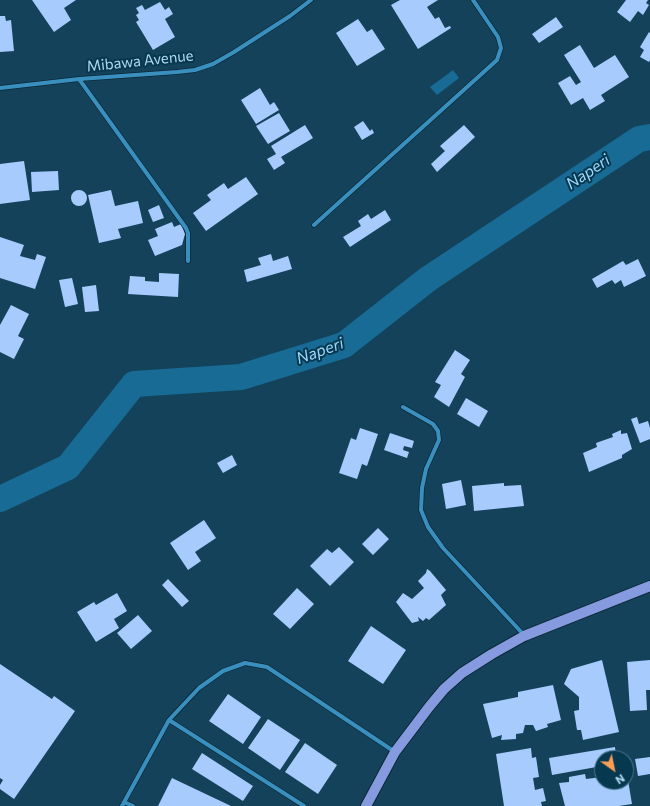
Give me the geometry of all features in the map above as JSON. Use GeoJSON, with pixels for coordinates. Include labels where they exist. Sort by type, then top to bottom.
{"type":"FeatureCollection","features":[{"type":"Feature","properties":{"kind":"main road"},"geometry":{"type":"LineString","coordinates":[[366,806],[395,752],[444,689],[462,673],[524,636],[650,586]]}},
{"type":"Feature","properties":{"kind":"street","name":"Mibawa Avenue"},"geometry":{"type":"LineString","coordinates":[[0,88],[79,79],[195,70],[213,64],[234,52],[290,16],[311,0]]}},
{"type":"Feature","properties":{"kind":"street"},"geometry":{"type":"LineString","coordinates":[[314,225],[497,60],[501,48],[498,37],[473,0]]}},
{"type":"Feature","properties":{"kind":"street"},"geometry":{"type":"LineString","coordinates":[[79,79],[186,228],[189,238],[188,261]]}},
{"type":"Feature","properties":{"kind":"street"},"geometry":{"type":"LineString","coordinates":[[404,407],[433,424],[438,431],[439,440],[426,468],[422,488],[421,510],[428,527],[443,548],[524,636]]}},
{"type":"Feature","properties":{"kind":"street"},"geometry":{"type":"LineString","coordinates":[[133,806],[123,804],[169,720],[199,688],[223,671],[245,663],[267,667],[395,752]]}},
{"type":"Feature","properties":{"kind":"street"},"geometry":{"type":"LineString","coordinates":[[169,720],[304,806]]}},
{"type":"Feature","properties":{"kind":"water"},"geometry":{"type":"Polygon","coordinates":[[[453,70],[459,78],[437,95],[430,87],[453,70]]]}},
{"type":"Feature","properties":{"kind":"building"},"geometry":{"type":"Polygon","coordinates":[[[32,0],[76,0],[64,8],[71,20],[54,32],[32,0]]]}},
{"type":"Feature","properties":{"kind":"building"},"geometry":{"type":"Polygon","coordinates":[[[400,0],[438,0],[427,7],[435,19],[439,17],[445,28],[450,26],[451,28],[418,49],[391,5],[400,0]]]}},
{"type":"Feature","properties":{"kind":"building"},"geometry":{"type":"Polygon","coordinates":[[[626,0],[648,0],[646,3],[649,5],[643,15],[638,11],[630,22],[617,12],[626,0]]]}},
{"type":"Feature","properties":{"kind":"building"},"geometry":{"type":"Polygon","coordinates":[[[160,2],[165,10],[169,7],[173,14],[165,19],[175,37],[153,50],[136,22],[139,20],[136,15],[139,13],[136,8],[142,5],[145,10],[160,2]]]}},
{"type":"Feature","properties":{"kind":"building"},"geometry":{"type":"Polygon","coordinates":[[[0,16],[5,16],[6,21],[11,20],[14,51],[0,52],[0,16]]]}},
{"type":"Feature","properties":{"kind":"building"},"geometry":{"type":"Polygon","coordinates":[[[556,17],[563,27],[539,43],[532,34],[556,17]]]}},
{"type":"Feature","properties":{"kind":"building"},"geometry":{"type":"Polygon","coordinates":[[[358,19],[367,32],[372,29],[385,49],[357,66],[336,33],[358,19]]]}},
{"type":"Feature","properties":{"kind":"building"},"geometry":{"type":"Polygon","coordinates":[[[649,32],[649,62],[640,57],[644,50],[640,47],[649,32]]]}},
{"type":"Feature","properties":{"kind":"building"},"geometry":{"type":"Polygon","coordinates":[[[580,45],[594,68],[615,55],[629,77],[601,95],[605,101],[590,110],[583,98],[571,105],[558,83],[570,76],[576,85],[581,82],[564,55],[580,45]]]}},
{"type":"Feature","properties":{"kind":"building"},"geometry":{"type":"Polygon","coordinates":[[[260,88],[270,105],[274,102],[279,110],[256,124],[241,100],[260,88]]]}},
{"type":"Feature","properties":{"kind":"building"},"geometry":{"type":"Polygon","coordinates":[[[279,113],[290,131],[268,144],[256,126],[279,113]]]}},
{"type":"Feature","properties":{"kind":"building"},"geometry":{"type":"Polygon","coordinates":[[[363,121],[370,131],[372,129],[374,133],[362,140],[354,127],[363,121]]]}},
{"type":"Feature","properties":{"kind":"building"},"geometry":{"type":"Polygon","coordinates":[[[305,125],[313,138],[281,157],[285,163],[274,170],[267,159],[276,154],[271,146],[305,125]]]}},
{"type":"Feature","properties":{"kind":"building"},"geometry":{"type":"Polygon","coordinates":[[[464,125],[475,137],[437,172],[431,164],[445,151],[440,146],[464,125]]]}},
{"type":"Feature","properties":{"kind":"building"},"geometry":{"type":"Polygon","coordinates":[[[24,161],[30,200],[0,204],[0,164],[24,161]]]}},
{"type":"Feature","properties":{"kind":"building"},"geometry":{"type":"Polygon","coordinates":[[[58,171],[59,190],[32,192],[31,172],[58,171]]]}},
{"type":"Feature","properties":{"kind":"building"},"geometry":{"type":"Polygon","coordinates":[[[246,177],[258,194],[206,231],[193,213],[211,200],[207,195],[224,183],[228,189],[246,177]]]}},
{"type":"Feature","properties":{"kind":"building"},"geometry":{"type":"Polygon","coordinates":[[[76,190],[82,190],[87,195],[85,204],[82,206],[76,206],[71,201],[71,195],[76,190]]]}},
{"type":"Feature","properties":{"kind":"building"},"geometry":{"type":"Polygon","coordinates":[[[111,190],[115,206],[138,201],[143,223],[118,229],[121,238],[99,243],[88,195],[111,190]]]}},
{"type":"Feature","properties":{"kind":"building"},"geometry":{"type":"Polygon","coordinates":[[[159,205],[164,218],[153,222],[148,210],[159,205]]]}},
{"type":"Feature","properties":{"kind":"building"},"geometry":{"type":"Polygon","coordinates":[[[385,210],[391,220],[350,247],[343,237],[361,226],[358,221],[368,214],[371,219],[385,210]]]}},
{"type":"Feature","properties":{"kind":"building"},"geometry":{"type":"Polygon","coordinates":[[[172,222],[174,227],[181,224],[185,234],[182,245],[155,256],[148,240],[158,236],[155,229],[172,222]]]}},
{"type":"Feature","properties":{"kind":"building"},"geometry":{"type":"Polygon","coordinates":[[[0,237],[24,245],[20,256],[35,260],[37,254],[46,257],[35,289],[0,278],[0,237]]]}},
{"type":"Feature","properties":{"kind":"building"},"geometry":{"type":"Polygon","coordinates":[[[271,254],[273,261],[288,256],[292,269],[247,282],[244,270],[261,265],[258,258],[271,254]]]}},
{"type":"Feature","properties":{"kind":"building"},"geometry":{"type":"Polygon","coordinates":[[[638,259],[646,276],[624,287],[621,280],[615,284],[612,280],[597,288],[592,279],[623,261],[626,265],[638,259]]]}},
{"type":"Feature","properties":{"kind":"building"},"geometry":{"type":"Polygon","coordinates":[[[159,273],[179,274],[178,297],[128,294],[130,276],[145,277],[145,281],[159,282],[159,273]]]}},
{"type":"Feature","properties":{"kind":"building"},"geometry":{"type":"Polygon","coordinates":[[[72,278],[78,304],[65,307],[59,280],[72,278]]]}},
{"type":"Feature","properties":{"kind":"building"},"geometry":{"type":"Polygon","coordinates":[[[96,285],[99,311],[85,312],[82,287],[96,285]]]}},
{"type":"Feature","properties":{"kind":"building"},"geometry":{"type":"Polygon","coordinates":[[[11,305],[29,314],[18,336],[24,339],[14,359],[0,352],[0,325],[11,305]]]}},
{"type":"Feature","properties":{"kind":"building"},"geometry":{"type":"Polygon","coordinates":[[[455,350],[470,360],[461,374],[465,377],[449,407],[434,397],[441,385],[435,382],[455,350]]]}},
{"type":"Feature","properties":{"kind":"building"},"geometry":{"type":"Polygon","coordinates":[[[466,398],[488,411],[479,427],[457,414],[466,398]]]}},
{"type":"Feature","properties":{"kind":"building"},"geometry":{"type":"Polygon","coordinates":[[[637,417],[639,424],[648,421],[650,428],[650,439],[640,443],[631,419],[637,417]]]}},
{"type":"Feature","properties":{"kind":"building"},"geometry":{"type":"Polygon","coordinates":[[[360,428],[378,434],[367,466],[362,464],[357,479],[339,473],[351,438],[356,440],[360,428]]]}},
{"type":"Feature","properties":{"kind":"building"},"geometry":{"type":"Polygon","coordinates":[[[621,430],[621,434],[627,433],[632,449],[622,455],[622,458],[589,472],[583,453],[597,447],[596,443],[613,437],[612,434],[621,430]]]}},
{"type":"Feature","properties":{"kind":"building"},"geometry":{"type":"Polygon","coordinates":[[[390,433],[414,441],[412,448],[404,446],[403,450],[409,452],[407,458],[384,450],[390,433]]]}},
{"type":"Feature","properties":{"kind":"building"},"geometry":{"type":"Polygon","coordinates":[[[232,455],[237,465],[223,473],[217,463],[232,455]]]}},
{"type":"Feature","properties":{"kind":"building"},"geometry":{"type":"Polygon","coordinates":[[[461,480],[466,505],[446,509],[442,484],[461,480]]]}},
{"type":"Feature","properties":{"kind":"building"},"geometry":{"type":"Polygon","coordinates":[[[504,483],[504,486],[521,485],[524,506],[474,511],[472,486],[504,483]]]}},
{"type":"Feature","properties":{"kind":"building"},"geometry":{"type":"Polygon","coordinates":[[[204,520],[216,538],[195,552],[201,561],[188,570],[170,543],[204,520]]]}},
{"type":"Feature","properties":{"kind":"building"},"geometry":{"type":"Polygon","coordinates":[[[378,528],[389,539],[373,555],[362,544],[378,528]]]}},
{"type":"Feature","properties":{"kind":"building"},"geometry":{"type":"Polygon","coordinates":[[[339,547],[354,562],[330,586],[310,566],[327,549],[332,553],[339,547]]]}},
{"type":"Feature","properties":{"kind":"building"},"geometry":{"type":"Polygon","coordinates":[[[427,569],[446,590],[441,595],[446,605],[429,620],[426,618],[423,621],[418,617],[419,621],[412,623],[396,602],[403,593],[412,599],[424,588],[418,581],[426,573],[427,569]]]}},
{"type":"Feature","properties":{"kind":"building"},"geometry":{"type":"Polygon","coordinates":[[[168,579],[189,601],[182,607],[162,585],[168,579]]]}},
{"type":"Feature","properties":{"kind":"building"},"geometry":{"type":"Polygon","coordinates":[[[297,588],[314,604],[290,629],[273,614],[297,588]]]}},
{"type":"Feature","properties":{"kind":"building"},"geometry":{"type":"Polygon","coordinates":[[[117,593],[127,611],[114,619],[119,628],[96,642],[77,612],[94,602],[96,605],[117,593]]]}},
{"type":"Feature","properties":{"kind":"building"},"geometry":{"type":"Polygon","coordinates":[[[138,615],[152,631],[131,649],[117,633],[138,615]]]}},
{"type":"Feature","properties":{"kind":"building"},"geometry":{"type":"Polygon","coordinates":[[[371,626],[406,650],[383,684],[348,661],[371,626]]]}},
{"type":"Feature","properties":{"kind":"building"},"geometry":{"type":"Polygon","coordinates":[[[602,660],[619,732],[583,740],[581,730],[577,730],[574,711],[579,710],[579,697],[564,684],[571,669],[602,660]]]}},
{"type":"Feature","properties":{"kind":"building"},"geometry":{"type":"Polygon","coordinates":[[[650,660],[650,690],[646,690],[647,710],[630,711],[627,662],[650,660]]]}},
{"type":"Feature","properties":{"kind":"building"},"geometry":{"type":"Polygon","coordinates":[[[0,664],[52,699],[54,696],[75,711],[14,799],[0,789],[0,785],[3,780],[0,778],[0,664]]]}},
{"type":"Feature","properties":{"kind":"building"},"geometry":{"type":"Polygon","coordinates":[[[553,685],[561,720],[547,724],[548,727],[536,731],[533,725],[525,725],[523,733],[516,734],[516,739],[501,740],[502,735],[492,738],[483,704],[518,697],[518,692],[553,685]]]}},
{"type":"Feature","properties":{"kind":"building"},"geometry":{"type":"Polygon","coordinates":[[[228,694],[261,717],[243,744],[209,721],[228,694]]]}},
{"type":"Feature","properties":{"kind":"building"},"geometry":{"type":"Polygon","coordinates":[[[268,719],[300,740],[280,770],[248,748],[268,719]]]}},
{"type":"Feature","properties":{"kind":"building"},"geometry":{"type":"Polygon","coordinates":[[[305,743],[337,765],[318,794],[285,772],[305,743]]]}},
{"type":"Feature","properties":{"kind":"building"},"geometry":{"type":"Polygon","coordinates":[[[615,747],[615,750],[597,750],[615,747]]]}},
{"type":"Feature","properties":{"kind":"building"},"geometry":{"type":"Polygon","coordinates":[[[531,748],[532,758],[536,757],[539,777],[533,778],[535,790],[543,788],[546,801],[541,802],[542,806],[504,806],[496,754],[531,748]]]}},
{"type":"Feature","properties":{"kind":"building"},"geometry":{"type":"Polygon","coordinates":[[[594,750],[594,767],[552,775],[549,758],[594,750]]]}},
{"type":"Feature","properties":{"kind":"building"},"geometry":{"type":"Polygon","coordinates":[[[202,753],[253,786],[243,801],[192,769],[202,753]]]}},
{"type":"Feature","properties":{"kind":"building"},"geometry":{"type":"Polygon","coordinates":[[[650,757],[650,774],[638,776],[635,759],[650,757]]]}},
{"type":"Feature","properties":{"kind":"building"},"geometry":{"type":"Polygon","coordinates":[[[585,774],[586,779],[594,778],[594,790],[630,790],[632,804],[619,806],[565,806],[559,783],[569,782],[569,777],[585,774]]]}},
{"type":"Feature","properties":{"kind":"building"},"geometry":{"type":"Polygon","coordinates":[[[172,778],[231,806],[158,806],[172,778]]]}},
{"type":"Feature","properties":{"kind":"waterway","name":"Naperi"},"geometry":{"type":"LineString","coordinates":[[0,499],[68,467],[134,384],[241,377],[344,345],[428,279],[639,139],[650,137]]}}]}
